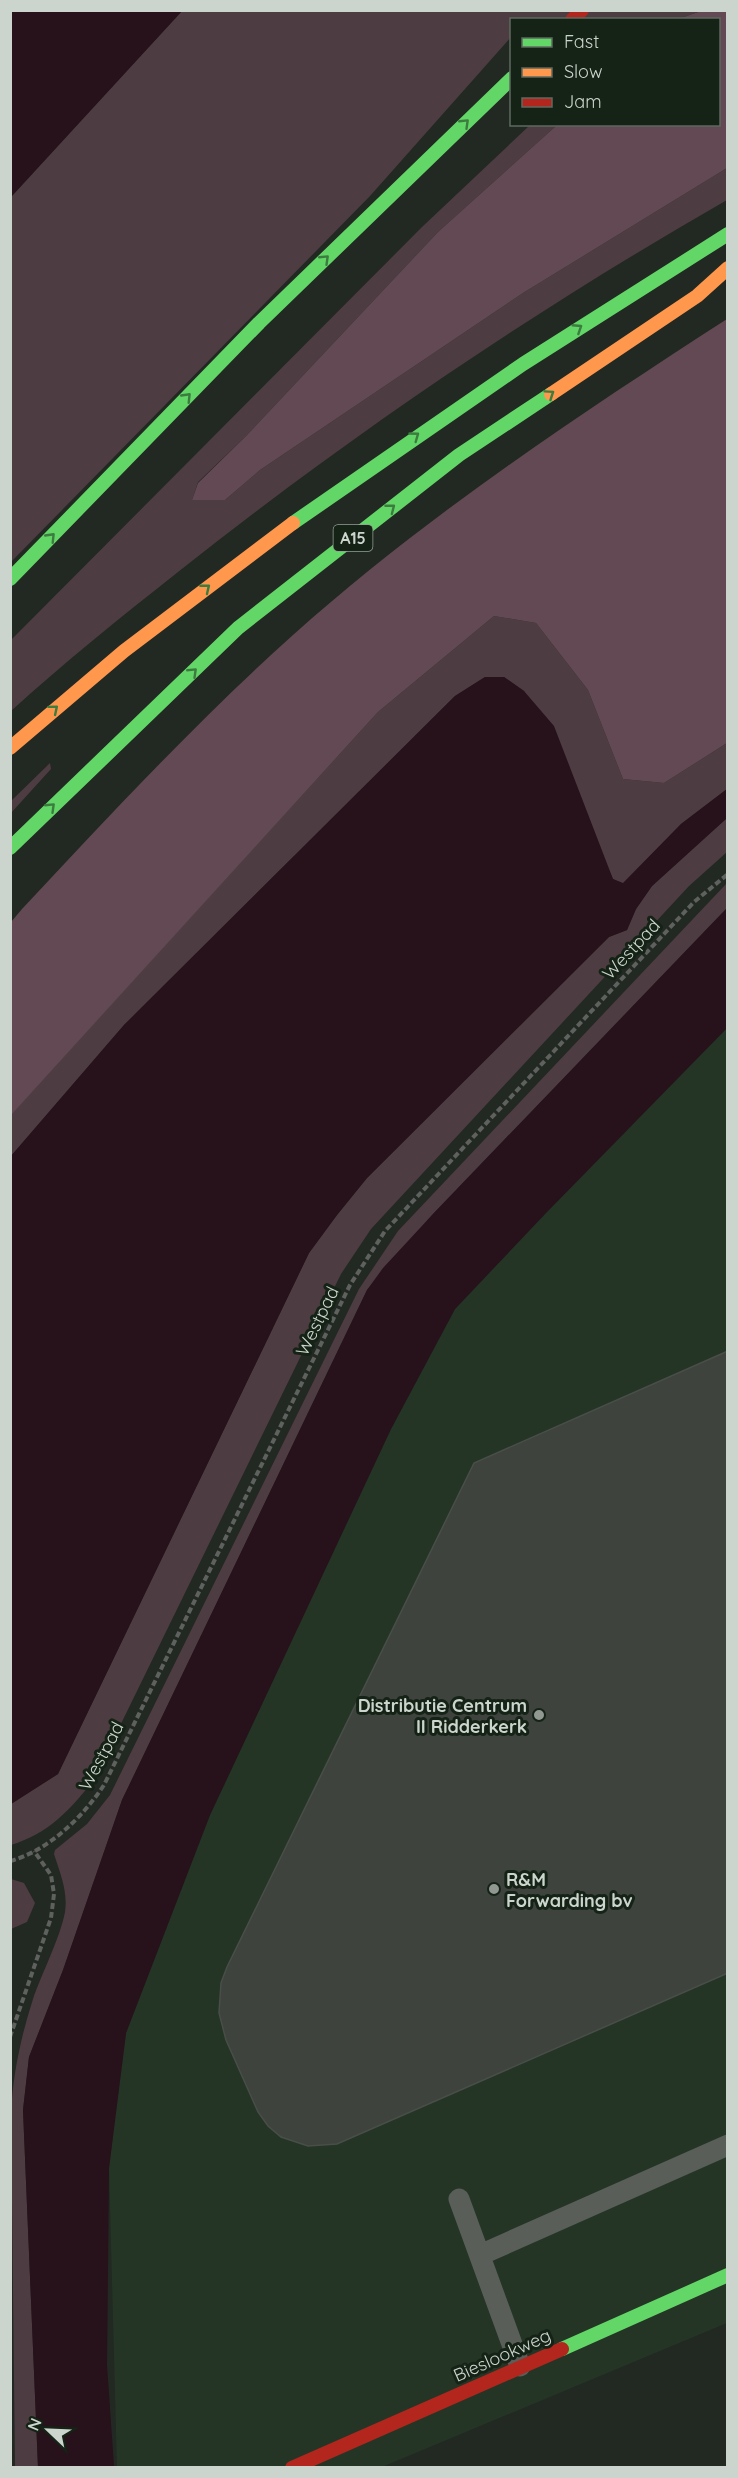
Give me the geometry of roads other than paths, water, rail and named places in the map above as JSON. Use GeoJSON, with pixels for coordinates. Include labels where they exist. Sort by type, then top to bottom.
{"type":"FeatureCollection","features":[{"type":"Feature","properties":{"kind":"main road"},"geometry":{"type":"LineString","coordinates":[[10,579],[259,323],[510,80]]}},
{"type":"Feature","properties":{"kind":"main road","name":"A15"},"geometry":{"type":"LineString","coordinates":[[10,748],[51,712],[225,573],[448,412],[728,234]]}},
{"type":"Feature","properties":{"kind":"main road","name":"A15"},"geometry":{"type":"LineString","coordinates":[[10,848],[238,628],[459,455],[697,296],[728,268]]}},
{"type":"Feature","properties":{"kind":"main road","name":"Bieslookweg"},"geometry":{"type":"LineString","coordinates":[[291,2468],[728,2275]]}},
{"type":"Feature","properties":{"kind":"lane"},"geometry":{"type":"LineString","coordinates":[[480,2255],[728,2145]]}},
{"type":"Feature","properties":{"kind":"lane"},"geometry":{"type":"LineString","coordinates":[[459,2199],[520,2366]]}},
{"type":"Feature","properties":{"kind":"place","name":"Distributie Centrum II Ridderkerk"},"geometry":{"type":"Point","coordinates":[539,1715]}},
{"type":"Feature","properties":{"kind":"place","name":"R&M Forwarding bv"},"geometry":{"type":"Point","coordinates":[494,1889]}}]}
